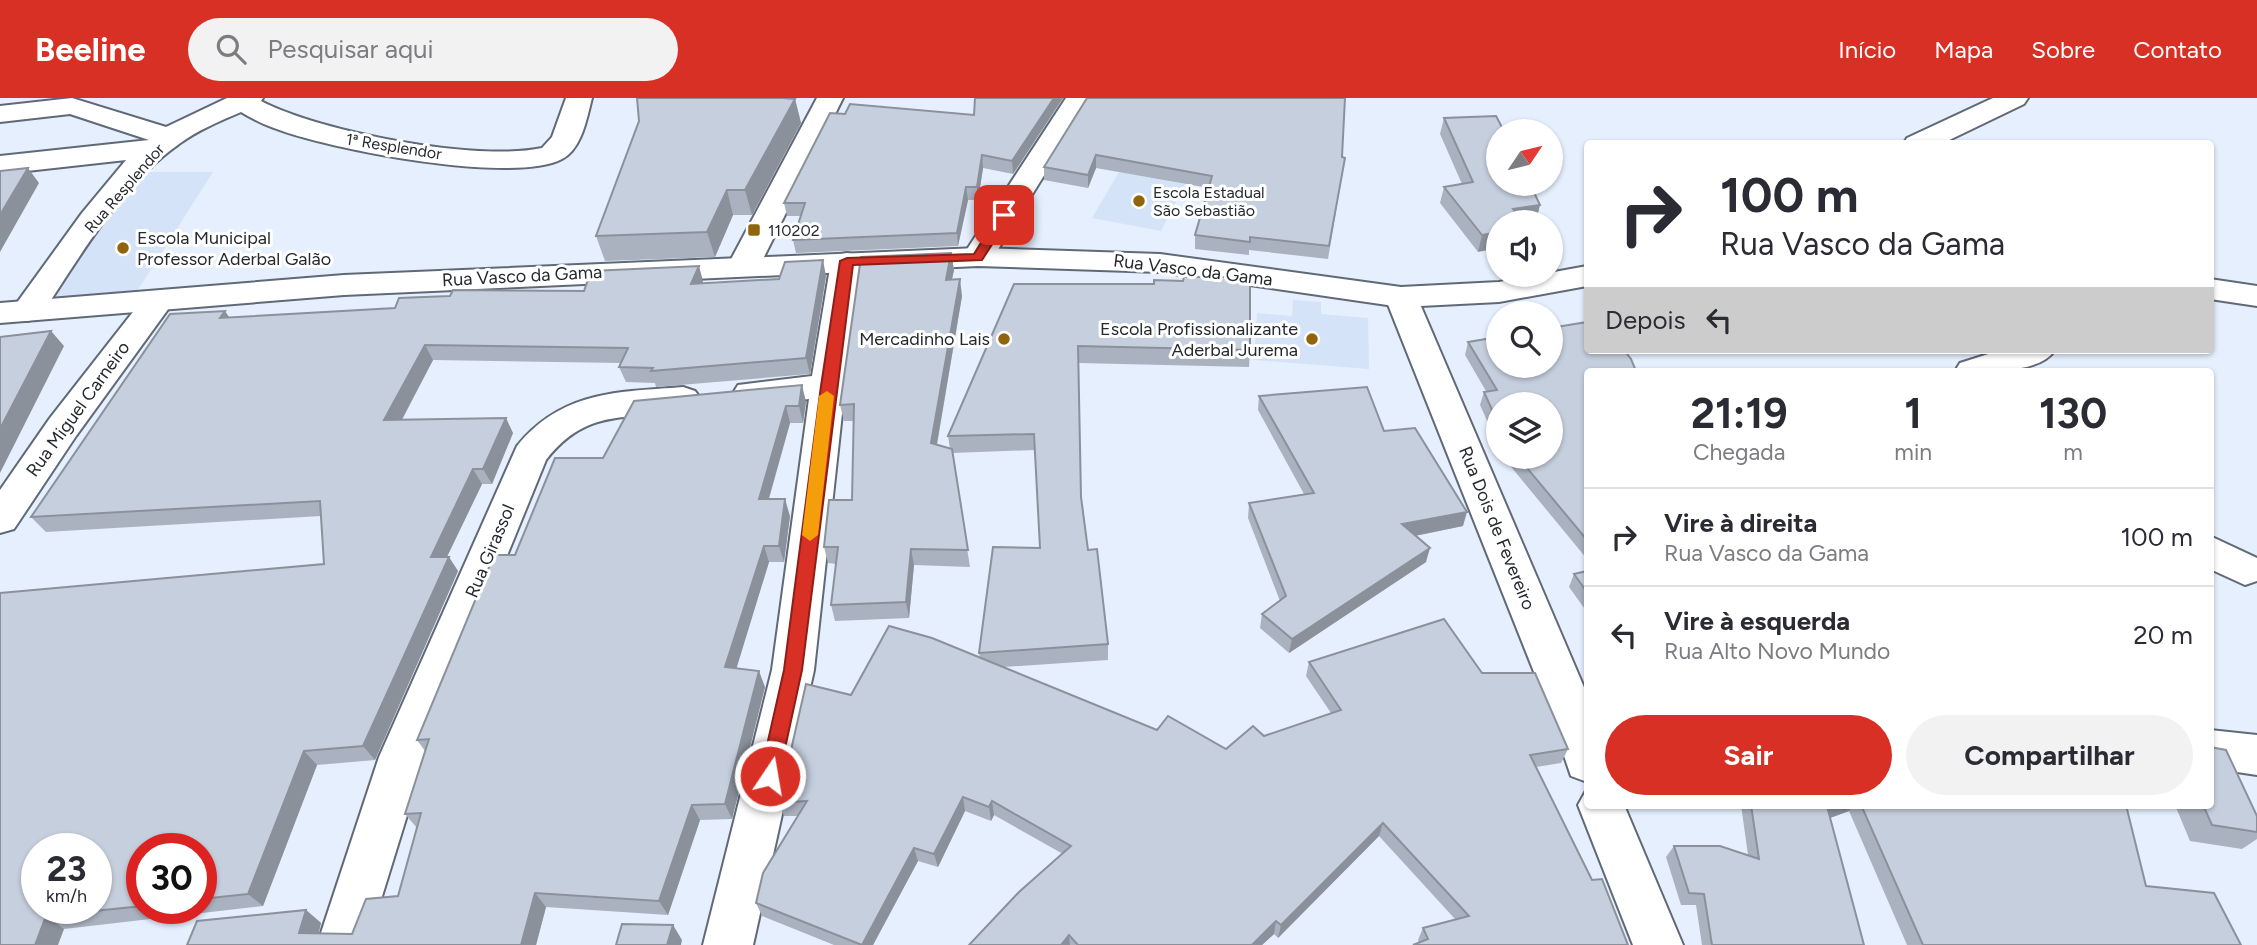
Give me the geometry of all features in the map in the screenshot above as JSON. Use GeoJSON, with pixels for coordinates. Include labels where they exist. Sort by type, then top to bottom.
{"type":"FeatureCollection","features":[{"type":"Feature","properties":{"kind":"street","name":"1ª Resplendor"},"geometry":{"type":"LineString","coordinates":[[246,100],[285,123],[319,133],[429,153],[530,158],[552,153],[561,146],[579,98]]}},
{"type":"Feature","properties":{"kind":"street"},"geometry":{"type":"LineString","coordinates":[[744,265],[830,98]]}},
{"type":"Feature","properties":{"kind":"street"},"geometry":{"type":"LineString","coordinates":[[978,257],[1079,98]]}},
{"type":"Feature","properties":{"kind":"street"},"geometry":{"type":"LineString","coordinates":[[1926,140],[2015,98]]}},
{"type":"Feature","properties":{"kind":"street","name":"Rua Resplendor"},"geometry":{"type":"LineString","coordinates":[[13,312],[114,194],[162,143],[246,100]]}},
{"type":"Feature","properties":{"kind":"street"},"geometry":{"type":"LineString","coordinates":[[0,114],[77,102],[162,143]]}},
{"type":"Feature","properties":{"kind":"street"},"geometry":{"type":"LineString","coordinates":[[0,165],[162,143]]}},
{"type":"Feature","properties":{"kind":"street","name":"Rua Vasco da Gama"},"geometry":{"type":"LineString","coordinates":[[13,312],[344,285],[744,265],[978,257],[1160,262],[1401,297],[1499,292],[1584,277]]}},
{"type":"Feature","properties":{"kind":"street"},"geometry":{"type":"LineString","coordinates":[[728,945],[793,670],[828,386],[847,261]]}},
{"type":"Feature","properties":{"kind":"street","name":"Rua Dois de Fevereiro"},"geometry":{"type":"LineString","coordinates":[[1401,297],[1576,691],[1584,743]]}},
{"type":"Feature","properties":{"kind":"street","name":"Rua Miguel Carneiro"},"geometry":{"type":"LineString","coordinates":[[0,519],[63,427],[158,301]]}},
{"type":"Feature","properties":{"kind":"street"},"geometry":{"type":"LineString","coordinates":[[1981,368],[2025,354]]}},
{"type":"Feature","properties":{"kind":"street","name":"Rua Girassol"},"geometry":{"type":"LineString","coordinates":[[342,945],[402,757],[530,455],[543,435],[558,422],[601,406],[828,386]]}},
{"type":"Feature","properties":{"kind":"street"},"geometry":{"type":"LineString","coordinates":[[2214,553],[2245,570]]}},
{"type":"Feature","properties":{"kind":"street"},"geometry":{"type":"LineString","coordinates":[[2214,749],[2257,755]]}},
{"type":"Feature","properties":{"kind":"street"},"geometry":{"type":"LineString","coordinates":[[1603,809],[1658,945]]}},
{"type":"Feature","properties":{"kind":"shaded area","name":"Escola Municipal Professor Aderbal Galão"},"geometry":{"type":"Polygon","coordinates":[[[149,172],[213,172],[132,299],[40,305],[121,197],[149,172]]]}},
{"type":"Feature","properties":{"kind":"shaded area","name":"Escola Estadual São Sebastião"},"geometry":{"type":"Polygon","coordinates":[[[1119,172],[1185,184],[1161,231],[1092,218],[1119,172]]]}},
{"type":"Feature","properties":{"kind":"shaded area","name":"Escola Profissionalizante Aderbal Jurema"},"geometry":{"type":"Polygon","coordinates":[[[1293,300],[1321,302],[1321,314],[1368,318],[1369,369],[1254,360],[1257,313],[1292,316],[1293,300]]]}},
{"type":"Feature","properties":{"kind":"building"},"geometry":{"type":"Polygon","coordinates":[[[637,98],[795,99],[745,190],[727,190],[707,232],[596,236],[639,121],[637,98]]]}},
{"type":"Feature","properties":{"kind":"building"},"geometry":{"type":"Polygon","coordinates":[[[975,98],[1054,98],[1012,161],[982,155],[977,187],[966,187],[957,233],[793,240],[805,203],[784,203],[830,113],[845,114],[850,104],[974,115],[975,98]]]}},
{"type":"Feature","properties":{"kind":"building"},"geometry":{"type":"Polygon","coordinates":[[[1087,98],[1345,98],[1342,157],[1345,158],[1329,246],[1250,237],[1250,242],[1195,235],[1212,176],[1096,155],[1088,175],[1044,167],[1087,98]]]}},
{"type":"Feature","properties":{"kind":"building"},"geometry":{"type":"Polygon","coordinates":[[[1496,116],[1498,119],[1486,119],[1486,196],[1536,196],[1540,205],[1514,210],[1486,210],[1486,234],[1482,235],[1444,187],[1473,182],[1444,118],[1496,116]]]}},
{"type":"Feature","properties":{"kind":"building"},"geometry":{"type":"Polygon","coordinates":[[[28,168],[0,215],[0,171],[28,168]]]}},
{"type":"Feature","properties":{"kind":"building"},"geometry":{"type":"Polygon","coordinates":[[[951,253],[946,280],[960,279],[931,443],[952,449],[968,550],[911,549],[906,602],[831,605],[838,547],[824,547],[829,500],[852,500],[854,404],[840,405],[861,257],[951,253]]]}},
{"type":"Feature","properties":{"kind":"building"},"geometry":{"type":"Polygon","coordinates":[[[823,260],[806,358],[651,371],[653,368],[619,367],[628,348],[425,345],[384,420],[506,418],[483,469],[473,469],[431,557],[449,557],[363,746],[304,751],[248,894],[217,897],[217,833],[126,833],[126,908],[112,909],[112,833],[21,833],[21,924],[43,924],[35,945],[0,945],[0,593],[324,564],[320,501],[31,517],[170,314],[225,311],[220,318],[395,308],[399,298],[450,296],[453,290],[584,291],[591,271],[699,266],[691,284],[779,279],[785,262],[823,260]]]}},
{"type":"Feature","properties":{"kind":"building"},"geometry":{"type":"Polygon","coordinates":[[[1184,277],[1250,277],[1250,350],[1078,346],[1081,497],[1088,550],[1097,549],[1108,644],[979,653],[993,547],[1040,548],[1034,434],[948,436],[1014,284],[1154,284],[1154,280],[1183,281],[1184,277]]]}},
{"type":"Feature","properties":{"kind":"building"},"geometry":{"type":"Polygon","coordinates":[[[1584,322],[1584,354],[1627,354],[1631,359],[1635,368],[1584,368],[1584,536],[1528,469],[1563,469],[1563,392],[1486,392],[1486,396],[1484,392],[1497,390],[1490,378],[1563,378],[1563,326],[1584,322]]]}},
{"type":"Feature","properties":{"kind":"building"},"geometry":{"type":"Polygon","coordinates":[[[51,331],[0,429],[0,337],[51,331]]]}},
{"type":"Feature","properties":{"kind":"building"},"geometry":{"type":"Polygon","coordinates":[[[1486,339],[1486,372],[1468,342],[1486,339]]]}},
{"type":"Feature","properties":{"kind":"building"},"geometry":{"type":"Polygon","coordinates":[[[802,385],[799,406],[786,406],[759,499],[785,499],[779,546],[764,546],[725,667],[759,671],[725,804],[692,805],[659,901],[535,893],[521,945],[187,945],[196,924],[217,924],[217,919],[306,910],[299,933],[352,934],[366,899],[398,896],[421,813],[405,814],[429,739],[417,740],[494,555],[515,555],[555,458],[603,458],[634,401],[802,385]]]}},
{"type":"Feature","properties":{"kind":"building"},"geometry":{"type":"Polygon","coordinates":[[[1367,387],[1384,431],[1415,428],[1467,512],[1402,524],[1430,548],[1292,639],[1262,614],[1286,596],[1249,503],[1314,493],[1259,396],[1367,387]]]}},
{"type":"Feature","properties":{"kind":"building"},"geometry":{"type":"Polygon","coordinates":[[[1584,572],[1584,588],[1574,574],[1584,572]]]}},
{"type":"Feature","properties":{"kind":"building"},"geometry":{"type":"Polygon","coordinates":[[[1444,619],[1482,673],[1535,673],[1568,749],[1530,755],[1592,880],[1602,879],[1628,945],[1413,945],[1428,939],[1423,928],[1469,916],[1383,823],[1281,925],[1276,921],[1252,945],[1078,945],[1069,935],[1061,945],[969,945],[1019,892],[1071,846],[992,801],[989,807],[963,797],[934,854],[914,848],[862,945],[756,903],[763,873],[807,801],[779,803],[806,684],[851,695],[889,626],[932,638],[1157,730],[1168,716],[1226,749],[1253,726],[1264,736],[1341,710],[1309,662],[1444,619]]]}},
{"type":"Feature","properties":{"kind":"building"},"geometry":{"type":"Polygon","coordinates":[[[2214,748],[2226,750],[2257,816],[2257,832],[2212,825],[2205,809],[2214,809],[2214,748]]]}},
{"type":"Feature","properties":{"kind":"building"},"geometry":{"type":"Polygon","coordinates":[[[1752,809],[1831,809],[1828,810],[1864,945],[1712,945],[1704,894],[1689,893],[1674,846],[1720,846],[1759,859],[1752,809]]]}},
{"type":"Feature","properties":{"kind":"building"},"geometry":{"type":"Polygon","coordinates":[[[1863,809],[2127,809],[2146,886],[2214,893],[2241,945],[1923,945],[1863,809]]]}},
{"type":"Feature","properties":{"kind":"building"},"geometry":{"type":"Polygon","coordinates":[[[622,924],[673,925],[667,945],[616,945],[622,924]]]}},
{"type":"Feature","properties":{"kind":"slow traffic"},"geometry":{"type":"LineString","coordinates":[[810,535],[827,396]]}},
{"type":"Feature","properties":{"kind":"place","name":"Escola Estadual São Sebastião"},"geometry":{"type":"Point","coordinates":[1139,201]}},
{"type":"Feature","properties":{"kind":"place","name":"110202"},"geometry":{"type":"Point","coordinates":[754,230]}},
{"type":"Feature","properties":{"kind":"place","name":"Escola Municipal Professor Aderbal Galão"},"geometry":{"type":"Point","coordinates":[123,248]}},
{"type":"Feature","properties":{"kind":"place","name":"Mercadinho Lais"},"geometry":{"type":"Point","coordinates":[1004,339]}},
{"type":"Feature","properties":{"kind":"place","name":"Escola Profissionalizante Aderbal Jurema"},"geometry":{"type":"Point","coordinates":[1312,339]}},
{"type":"Feature","properties":{"kind":"route"},"geometry":{"type":"LineString","coordinates":[[770,776],[793,670],[828,386],[847,261],[978,257],[1004,215]]}}]}
